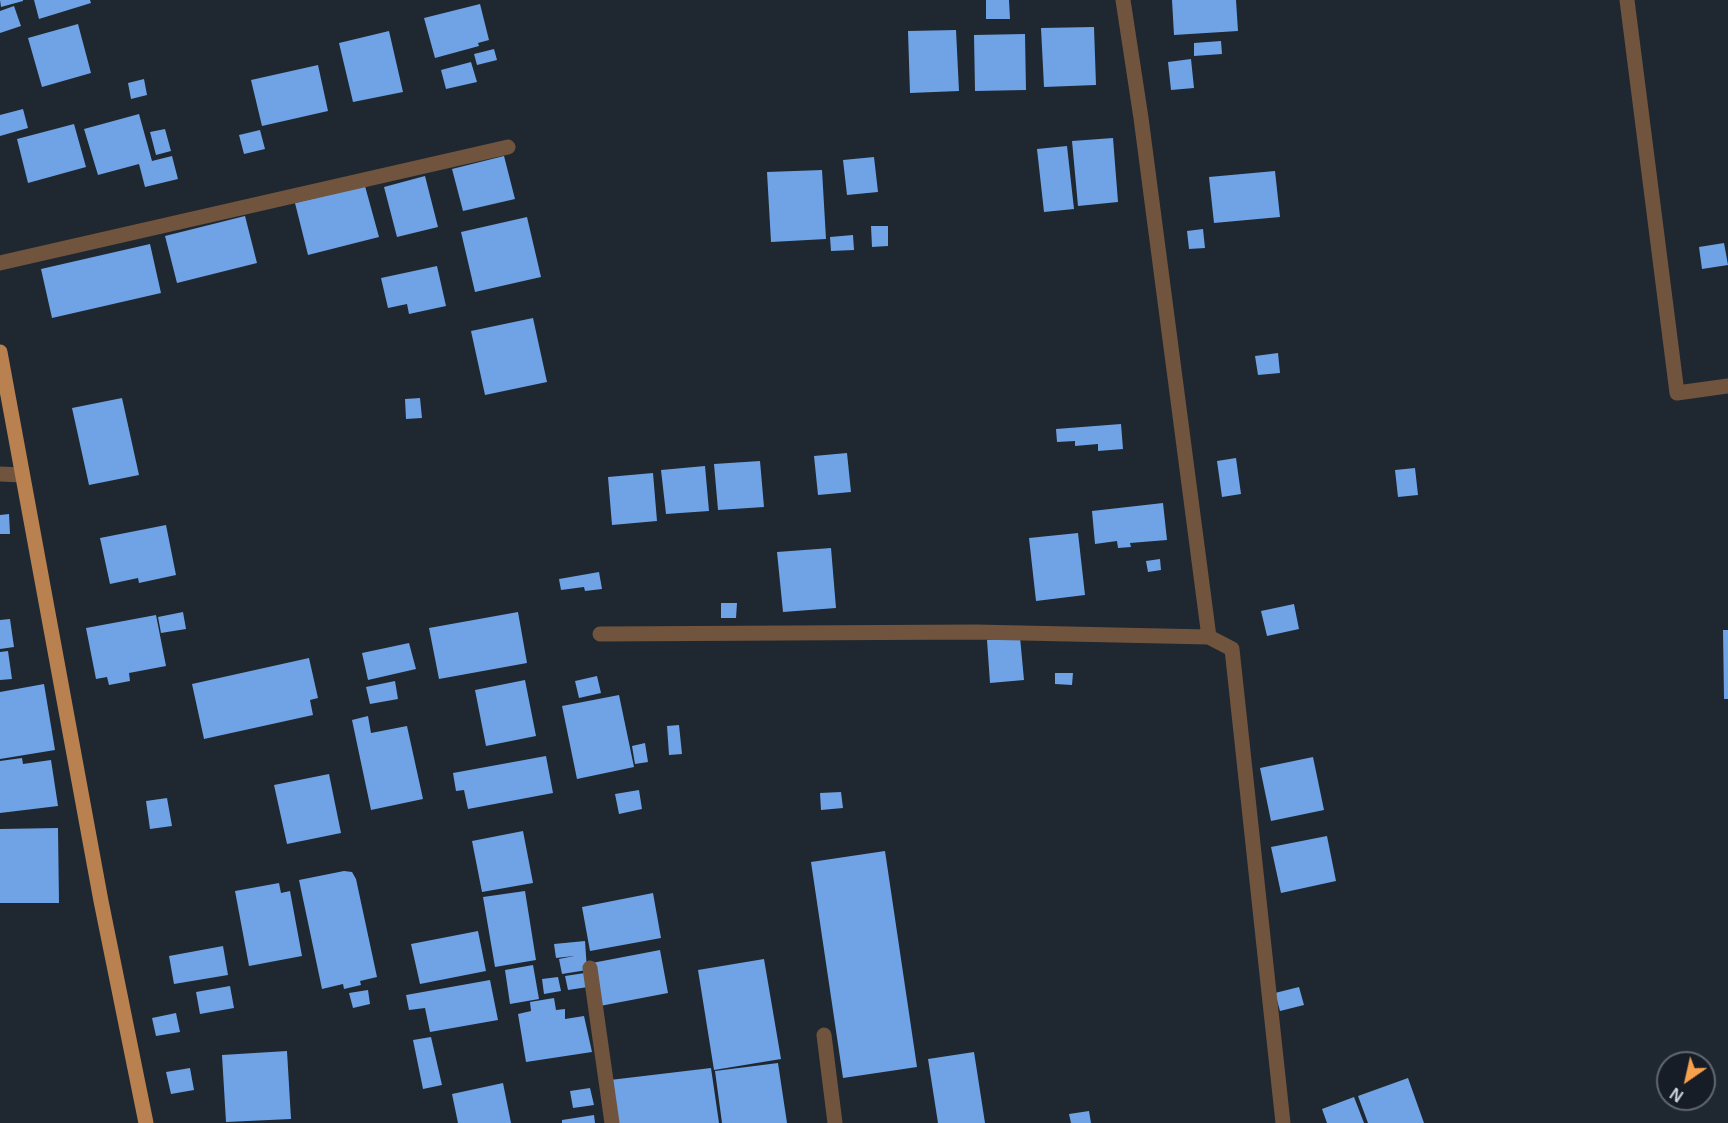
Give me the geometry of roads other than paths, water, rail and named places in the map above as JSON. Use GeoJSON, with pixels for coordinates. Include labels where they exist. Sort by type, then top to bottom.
{"type":"FeatureCollection","features":[{"type":"Feature","properties":{"kind":"main road"},"geometry":{"type":"LineString","coordinates":[[0,352],[101,901],[146,1123]]}},
{"type":"Feature","properties":{"kind":"lane"},"geometry":{"type":"LineString","coordinates":[[1123,0],[1141,118],[1209,637]]}},
{"type":"Feature","properties":{"kind":"lane"},"geometry":{"type":"LineString","coordinates":[[1627,0],[1677,393],[1728,386]]}},
{"type":"Feature","properties":{"kind":"lane"},"geometry":{"type":"LineString","coordinates":[[0,263],[508,147]]}},
{"type":"Feature","properties":{"kind":"lane"},"geometry":{"type":"LineString","coordinates":[[0,474],[22,475]]}},
{"type":"Feature","properties":{"kind":"lane"},"geometry":{"type":"LineString","coordinates":[[600,634],[975,632],[1209,637],[1232,649],[1283,1123]]}},
{"type":"Feature","properties":{"kind":"lane"},"geometry":{"type":"LineString","coordinates":[[590,968],[612,1123]]}},
{"type":"Feature","properties":{"kind":"lane"},"geometry":{"type":"LineString","coordinates":[[824,1035],[836,1123]]}}]}
